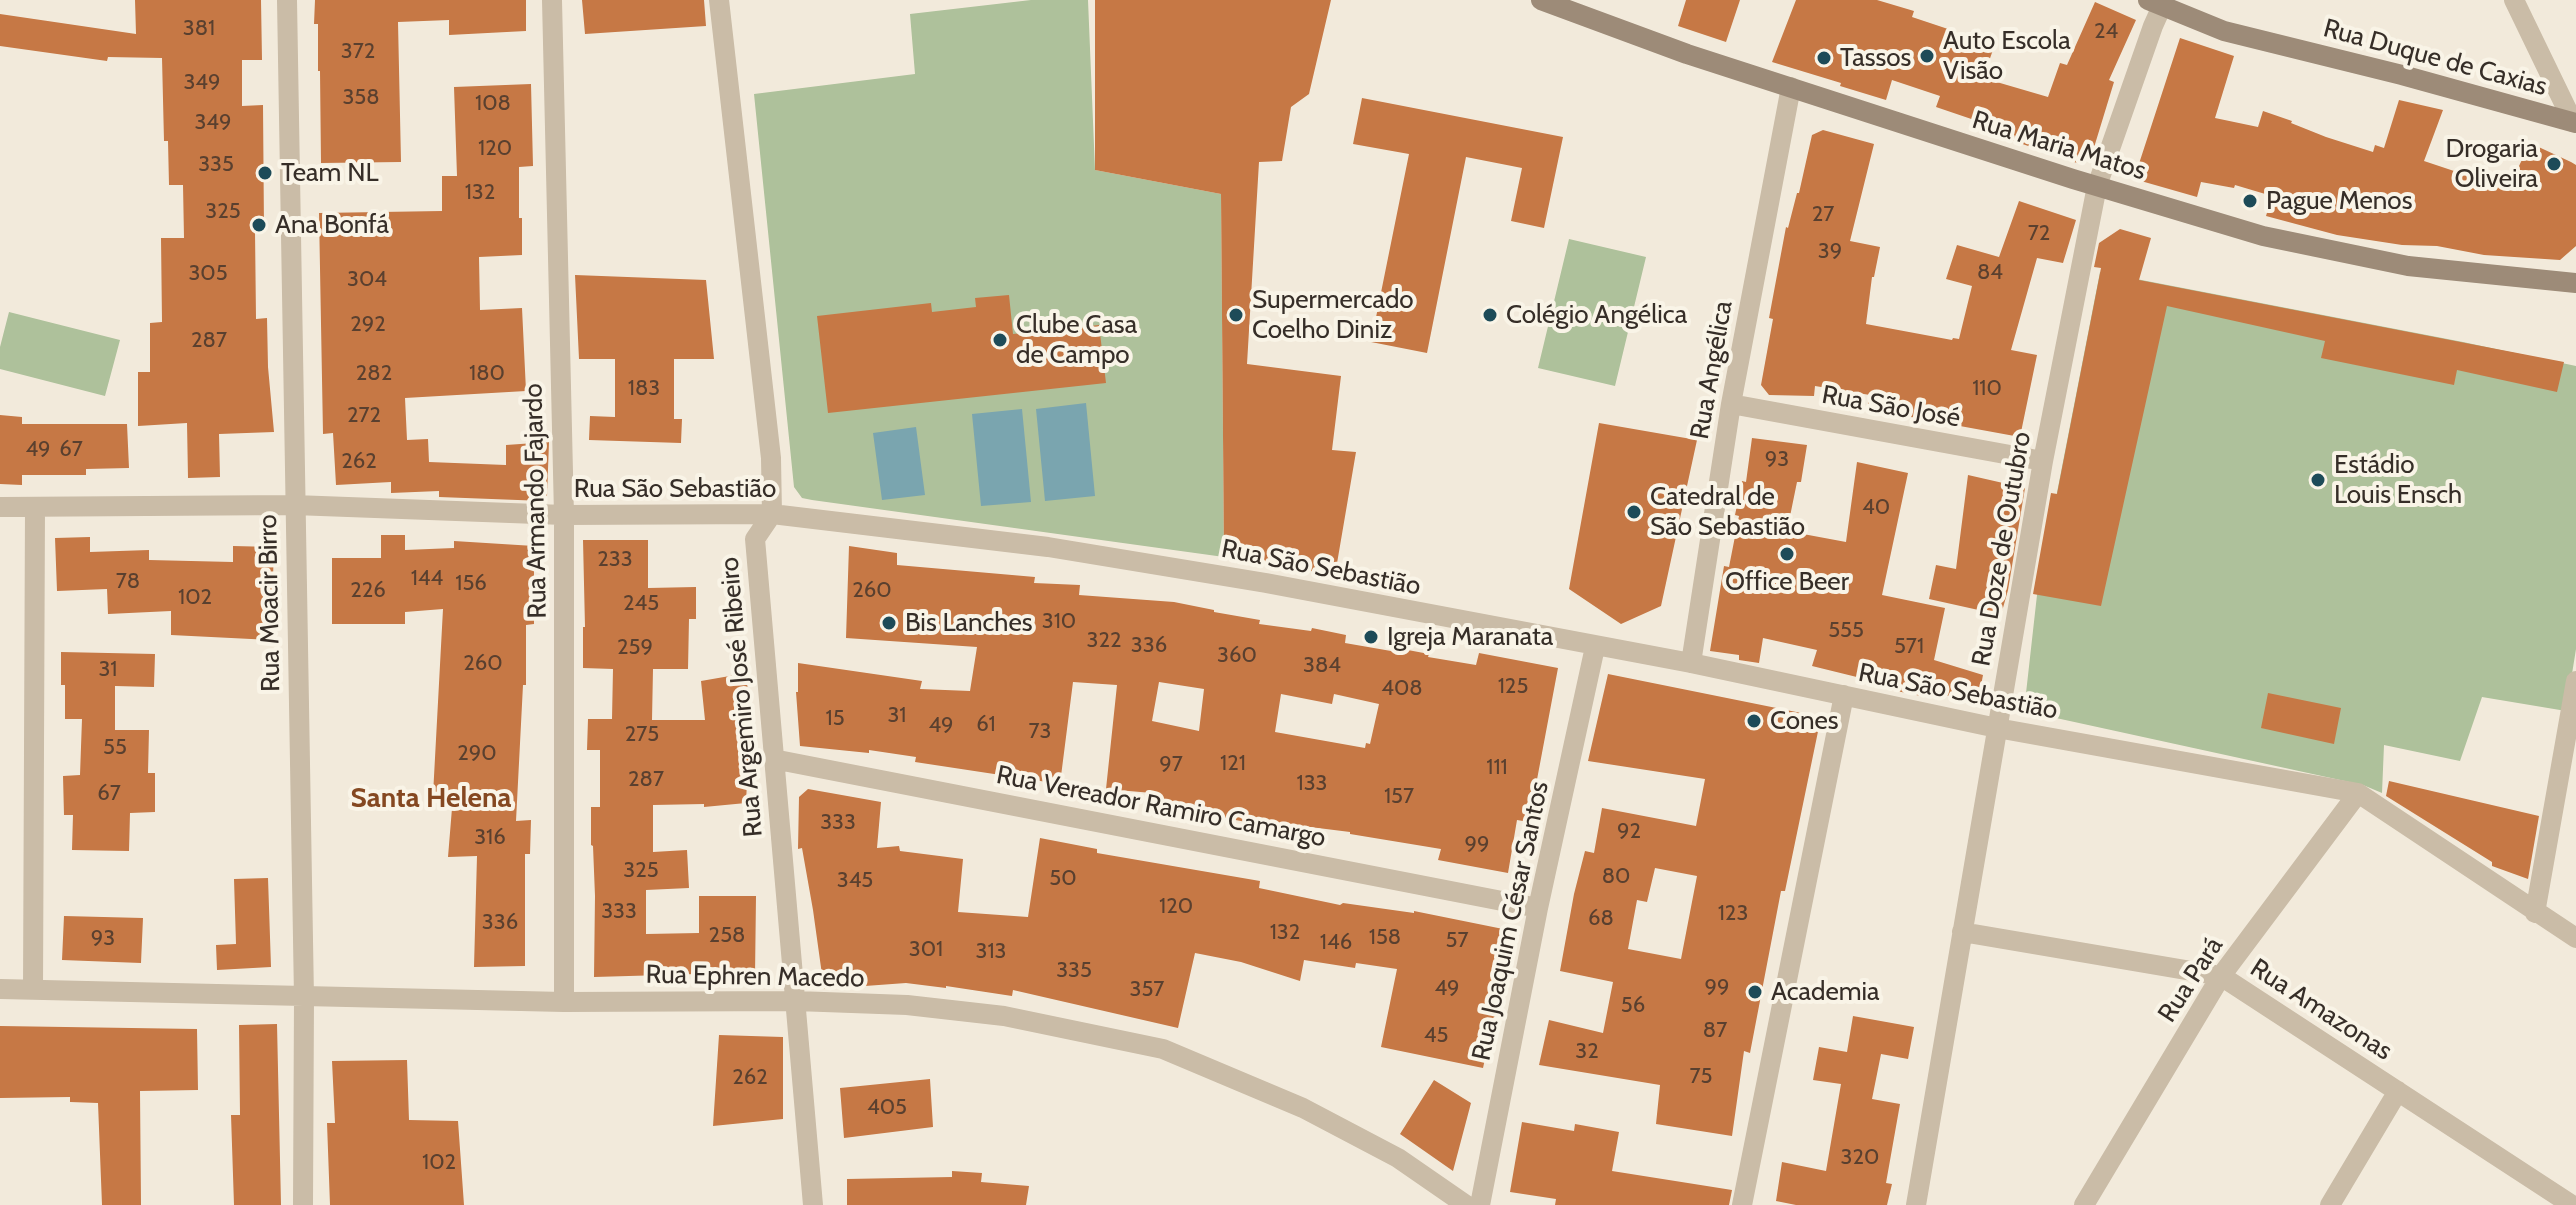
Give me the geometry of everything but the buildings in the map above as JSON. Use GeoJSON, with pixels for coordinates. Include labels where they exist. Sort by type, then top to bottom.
{"type":"FeatureCollection","features":[{"type":"Feature","properties":{"kind":"main road","name":"Rua Maria Matos"},"geometry":{"type":"LineString","coordinates":[[1541,0],[1687,54],[2263,236],[2408,266],[2576,283]]}},
{"type":"Feature","properties":{"kind":"main road","name":"Rua Duque de Caxias"},"geometry":{"type":"LineString","coordinates":[[2155,3],[2224,31],[2575,122]]}},
{"type":"Feature","properties":{"kind":"main road"},"geometry":{"type":"LineString","coordinates":[[2553,280],[2576,266]]}},
{"type":"Feature","properties":{"kind":"street","name":"Rua Moacir Birro"},"geometry":{"type":"LineString","coordinates":[[287,0],[304,997],[303,1205]]}},
{"type":"Feature","properties":{"kind":"street","name":"Rua Armando Fajardo"},"geometry":{"type":"LineString","coordinates":[[552,0],[564,515],[564,1002]]}},
{"type":"Feature","properties":{"kind":"street","name":"Rua Argemiro José Ribeiro"},"geometry":{"type":"LineString","coordinates":[[719,0],[771,458],[772,514],[755,539],[813,1205]]}},
{"type":"Feature","properties":{"kind":"street"},"geometry":{"type":"LineString","coordinates":[[2514,0],[2575,122]]}},
{"type":"Feature","properties":{"kind":"street","name":"Rua Doze de Outubro"},"geometry":{"type":"LineString","coordinates":[[1916,1205],[2043,461],[2097,186],[2153,26],[2155,3]]}},
{"type":"Feature","properties":{"kind":"street","name":"Rua Angélica"},"geometry":{"type":"LineString","coordinates":[[1691,663],[1731,404],[1791,87]]}},
{"type":"Feature","properties":{"kind":"street","name":"Rua São José"},"geometry":{"type":"LineString","coordinates":[[1731,404],[2043,461]]}},
{"type":"Feature","properties":{"kind":"street","name":"Rua São Sebastião"},"geometry":{"type":"LineString","coordinates":[[0,507],[294,505],[564,515],[772,514],[1048,547],[1266,583],[1691,663],[1997,728],[2358,793],[2576,938]]}},
{"type":"Feature","properties":{"kind":"street"},"geometry":{"type":"LineString","coordinates":[[33,989],[35,507]]}},
{"type":"Feature","properties":{"kind":"street","name":"Rua Joaquim César Santos"},"geometry":{"type":"LineString","coordinates":[[1480,1205],[1538,908],[1595,647]]}},
{"type":"Feature","properties":{"kind":"street"},"geometry":{"type":"LineString","coordinates":[[2535,913],[2576,681]]}},
{"type":"Feature","properties":{"kind":"street"},"geometry":{"type":"LineString","coordinates":[[1742,1205],[1844,695]]}},
{"type":"Feature","properties":{"kind":"street","name":"Rua Vereador Ramiro Camargo"},"geometry":{"type":"LineString","coordinates":[[773,759],[1538,908]]}},
{"type":"Feature","properties":{"kind":"street","name":"Rua Pará"},"geometry":{"type":"LineString","coordinates":[[2084,1205],[2221,976],[2358,793]]}},
{"type":"Feature","properties":{"kind":"street","name":"Rua Amazonas"},"geometry":{"type":"LineString","coordinates":[[1962,932],[2221,976],[2572,1205]]}},
{"type":"Feature","properties":{"kind":"street","name":"Rua Ephren Macedo"},"geometry":{"type":"LineString","coordinates":[[0,989],[564,1002],[796,1001],[907,1005],[1004,1016],[1163,1049],[1316,1115],[1398,1158],[1466,1205]]}},
{"type":"Feature","properties":{"kind":"street"},"geometry":{"type":"LineString","coordinates":[[2330,1205],[2398,1091]]}},
{"type":"Feature","properties":{"kind":"green space","name":"Clube Casa de Campo"},"geometry":{"type":"Polygon","coordinates":[[[1031,0],[1088,0],[1095,170],[1221,194],[1224,557],[812,500],[802,498],[794,487],[754,94],[915,74],[910,14],[1031,0]]]}},
{"type":"Feature","properties":{"kind":"green space"},"geometry":{"type":"Polygon","coordinates":[[[1569,239],[1646,257],[1615,386],[1538,368],[1569,239]]]}},
{"type":"Feature","properties":{"kind":"green space","name":"Estádio Louis Ensch"},"geometry":{"type":"Polygon","coordinates":[[[2100,272],[2576,366],[2576,649],[2566,711],[2482,697],[2460,761],[2384,745],[2382,793],[2363,785],[2024,711],[2037,595],[2100,272]]]}},
{"type":"Feature","properties":{"kind":"green space"},"geometry":{"type":"Polygon","coordinates":[[[9,312],[120,340],[105,396],[0,369],[0,347],[9,312]]]}},
{"type":"Feature","properties":{"kind":"water"},"geometry":{"type":"Polygon","coordinates":[[[1086,403],[1095,496],[1045,501],[1036,409],[1086,403]]]}},
{"type":"Feature","properties":{"kind":"water"},"geometry":{"type":"Polygon","coordinates":[[[1022,409],[1031,502],[981,506],[972,414],[1022,409]]]}},
{"type":"Feature","properties":{"kind":"water"},"geometry":{"type":"Polygon","coordinates":[[[916,427],[925,495],[882,500],[873,433],[916,427]]]}},
{"type":"Feature","properties":{"kind":"place","name":"Auto Escola Visão"},"geometry":{"type":"Point","coordinates":[1927,56]}},
{"type":"Feature","properties":{"kind":"place","name":"Tassos"},"geometry":{"type":"Point","coordinates":[1824,58]}},
{"type":"Feature","properties":{"kind":"place","name":"Drogaria Oliveira"},"geometry":{"type":"Point","coordinates":[2554,164]}},
{"type":"Feature","properties":{"kind":"place","name":"Team NL"},"geometry":{"type":"Point","coordinates":[265,173]}},
{"type":"Feature","properties":{"kind":"place","name":"Pague Menos"},"geometry":{"type":"Point","coordinates":[2250,201]}},
{"type":"Feature","properties":{"kind":"place","name":"Ana Bonfá"},"geometry":{"type":"Point","coordinates":[259,225]}},
{"type":"Feature","properties":{"kind":"place","name":"Supermercado Coelho Diniz"},"geometry":{"type":"Point","coordinates":[1236,315]}},
{"type":"Feature","properties":{"kind":"place","name":"Colégio Angélica"},"geometry":{"type":"Point","coordinates":[1490,315]}},
{"type":"Feature","properties":{"kind":"place","name":"Clube Casa de Campo"},"geometry":{"type":"Point","coordinates":[1000,340]}},
{"type":"Feature","properties":{"kind":"place","name":"Estádio Louis Ensch"},"geometry":{"type":"Point","coordinates":[2318,480]}},
{"type":"Feature","properties":{"kind":"place","name":"Catedral de São Sebastião"},"geometry":{"type":"Point","coordinates":[1634,512]}},
{"type":"Feature","properties":{"kind":"place","name":"Office Beer"},"geometry":{"type":"Point","coordinates":[1787,554]}},
{"type":"Feature","properties":{"kind":"place","name":"Bis Lanches"},"geometry":{"type":"Point","coordinates":[889,623]}},
{"type":"Feature","properties":{"kind":"place","name":"Igreja Maranata"},"geometry":{"type":"Point","coordinates":[1371,637]}},
{"type":"Feature","properties":{"kind":"place","name":"Cones"},"geometry":{"type":"Point","coordinates":[1754,721]}},
{"type":"Feature","properties":{"kind":"place","name":"Academia"},"geometry":{"type":"Point","coordinates":[1755,992]}},
{"type":"Feature","properties":{"kind":"district","name":"Santa Helena"},"geometry":{"type":"Point","coordinates":[431,799]}}]}
